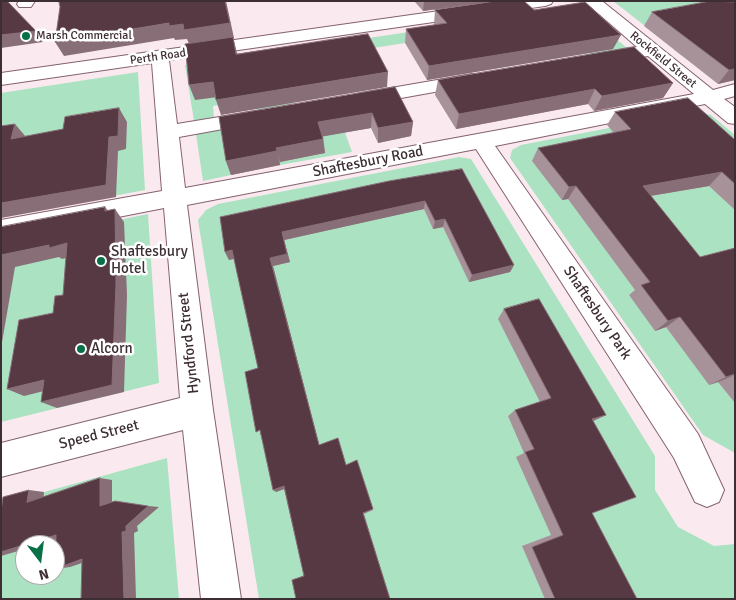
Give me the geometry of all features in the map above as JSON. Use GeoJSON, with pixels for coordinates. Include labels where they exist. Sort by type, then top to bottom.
{"type":"FeatureCollection","features":[{"type":"Feature","properties":{"kind":"street","name":"Perth Road"},"geometry":{"type":"LineString","coordinates":[[1,79],[545,1]]}},
{"type":"Feature","properties":{"kind":"street","name":"Rockfield Street"},"geometry":{"type":"LineString","coordinates":[[592,1],[735,118]]}},
{"type":"Feature","properties":{"kind":"street"},"geometry":{"type":"LineString","coordinates":[[582,62],[650,50]]}},
{"type":"Feature","properties":{"kind":"street","name":"Hyndford Street"},"geometry":{"type":"LineString","coordinates":[[160,57],[197,410],[221,599]]}},
{"type":"Feature","properties":{"kind":"street"},"geometry":{"type":"LineString","coordinates":[[346,102],[493,77]]}},
{"type":"Feature","properties":{"kind":"street","name":"Shaftesbury Road"},"geometry":{"type":"LineString","coordinates":[[1,230],[193,196],[708,97],[735,90]]}},
{"type":"Feature","properties":{"kind":"street"},"geometry":{"type":"LineString","coordinates":[[168,132],[277,114]]}},
{"type":"Feature","properties":{"kind":"street","name":"Shaftesbury Park"},"geometry":{"type":"LineString","coordinates":[[481,141],[686,446],[707,490]]}},
{"type":"Feature","properties":{"kind":"street","name":"Speed Street"},"geometry":{"type":"LineString","coordinates":[[1,460],[197,410]]}},
{"type":"Feature","properties":{"kind":"green space"},"geometry":{"type":"Polygon","coordinates":[[[613,1],[735,1],[735,64],[682,56],[673,49],[697,44],[645,26],[613,1]]]}},
{"type":"Feature","properties":{"kind":"green space"},"geometry":{"type":"Polygon","coordinates":[[[579,7],[627,48],[590,55],[575,39],[579,16],[193,76],[288,85],[293,104],[258,110],[255,99],[213,106],[214,118],[194,121],[185,65],[579,7]]]}},
{"type":"Feature","properties":{"kind":"green space"},"geometry":{"type":"Polygon","coordinates":[[[138,72],[145,190],[1,217],[1,93],[138,72]]]}},
{"type":"Feature","properties":{"kind":"green space"},"geometry":{"type":"Polygon","coordinates":[[[697,111],[711,115],[735,135],[735,453],[703,435],[510,158],[512,150],[521,145],[697,111]]]}},
{"type":"Feature","properties":{"kind":"green space"},"geometry":{"type":"Polygon","coordinates":[[[302,124],[343,127],[352,152],[280,165],[280,162],[321,154],[324,150],[302,124]]]}},
{"type":"Feature","properties":{"kind":"green space"},"geometry":{"type":"Polygon","coordinates":[[[223,129],[231,175],[203,181],[196,134],[223,129]]]}},
{"type":"Feature","properties":{"kind":"green space"},"geometry":{"type":"Polygon","coordinates":[[[459,157],[471,159],[655,456],[655,490],[678,527],[714,546],[735,544],[735,599],[259,599],[198,220],[206,210],[218,204],[459,157]]]}},
{"type":"Feature","properties":{"kind":"green space"},"geometry":{"type":"Polygon","coordinates":[[[148,214],[159,383],[1,422],[1,244],[148,214]]]}},
{"type":"Feature","properties":{"kind":"green space"},"geometry":{"type":"Polygon","coordinates":[[[167,458],[179,599],[1,599],[1,504],[167,458]]]}},
{"type":"Feature","properties":{"kind":"building"},"geometry":{"type":"Polygon","coordinates":[[[1,1],[7,1],[36,31],[1,35],[1,1]]]}},
{"type":"Feature","properties":{"kind":"building"},"geometry":{"type":"Polygon","coordinates":[[[59,1],[225,1],[230,23],[184,30],[183,24],[169,26],[169,23],[55,42],[60,7],[59,1]]]}},
{"type":"Feature","properties":{"kind":"building"},"geometry":{"type":"Polygon","coordinates":[[[496,1],[524,1],[534,10],[585,2],[621,35],[429,66],[406,29],[447,23],[435,10],[496,1]]]}},
{"type":"Feature","properties":{"kind":"building"},"geometry":{"type":"Polygon","coordinates":[[[711,1],[735,2],[735,69],[729,70],[652,12],[711,1]]]}},
{"type":"Feature","properties":{"kind":"building"},"geometry":{"type":"Polygon","coordinates":[[[368,34],[388,72],[216,100],[213,82],[189,85],[185,44],[233,37],[236,54],[368,34]]]}},
{"type":"Feature","properties":{"kind":"building"},"geometry":{"type":"Polygon","coordinates":[[[634,47],[673,83],[602,96],[595,89],[459,114],[438,80],[634,47]]]}},
{"type":"Feature","properties":{"kind":"building"},"geometry":{"type":"Polygon","coordinates":[[[395,87],[413,122],[378,128],[372,113],[318,122],[323,139],[276,148],[277,151],[226,161],[219,117],[395,87]]]}},
{"type":"Feature","properties":{"kind":"building"},"geometry":{"type":"Polygon","coordinates":[[[688,98],[735,140],[735,184],[722,172],[643,186],[700,257],[735,248],[735,374],[726,377],[680,317],[668,321],[641,285],[650,282],[576,186],[569,187],[538,148],[631,129],[615,112],[688,98]]]}},
{"type":"Feature","properties":{"kind":"building"},"geometry":{"type":"Polygon","coordinates":[[[119,108],[118,136],[109,137],[106,185],[1,203],[1,126],[15,124],[11,139],[63,129],[65,117],[119,108]]]}},
{"type":"Feature","properties":{"kind":"building"},"geometry":{"type":"Polygon","coordinates":[[[462,169],[514,265],[472,275],[445,219],[435,221],[425,201],[282,232],[287,254],[270,258],[319,445],[338,438],[346,465],[357,460],[373,509],[363,513],[390,599],[296,599],[292,580],[304,576],[284,486],[273,490],[260,430],[256,432],[245,372],[258,368],[232,250],[225,252],[220,217],[389,181],[462,169]]]}},
{"type":"Feature","properties":{"kind":"building"},"geometry":{"type":"Polygon","coordinates":[[[105,207],[105,211],[115,209],[116,284],[112,385],[41,402],[44,380],[7,389],[19,320],[53,313],[55,296],[63,295],[67,243],[49,248],[49,245],[1,255],[1,227],[105,207]]]}},
{"type":"Feature","properties":{"kind":"building"},"geometry":{"type":"Polygon","coordinates":[[[539,299],[606,415],[592,419],[636,497],[592,513],[637,599],[555,599],[532,547],[563,535],[525,452],[534,449],[515,410],[551,398],[504,309],[539,299]]]}},
{"type":"Feature","properties":{"kind":"building"},"geometry":{"type":"Polygon","coordinates":[[[100,478],[100,506],[115,501],[148,506],[126,526],[126,531],[122,532],[124,599],[81,599],[82,559],[65,565],[65,535],[15,535],[15,548],[1,552],[3,497],[29,490],[27,502],[100,478]]]}},
{"type":"Feature","properties":{"kind":"place","name":"Marsh Commercial"},"geometry":{"type":"Point","coordinates":[26,36]}},
{"type":"Feature","properties":{"kind":"place","name":"Shaftesbury Hotel"},"geometry":{"type":"Point","coordinates":[101,261]}},
{"type":"Feature","properties":{"kind":"place","name":"Alcorn"},"geometry":{"type":"Point","coordinates":[81,349]}}]}
